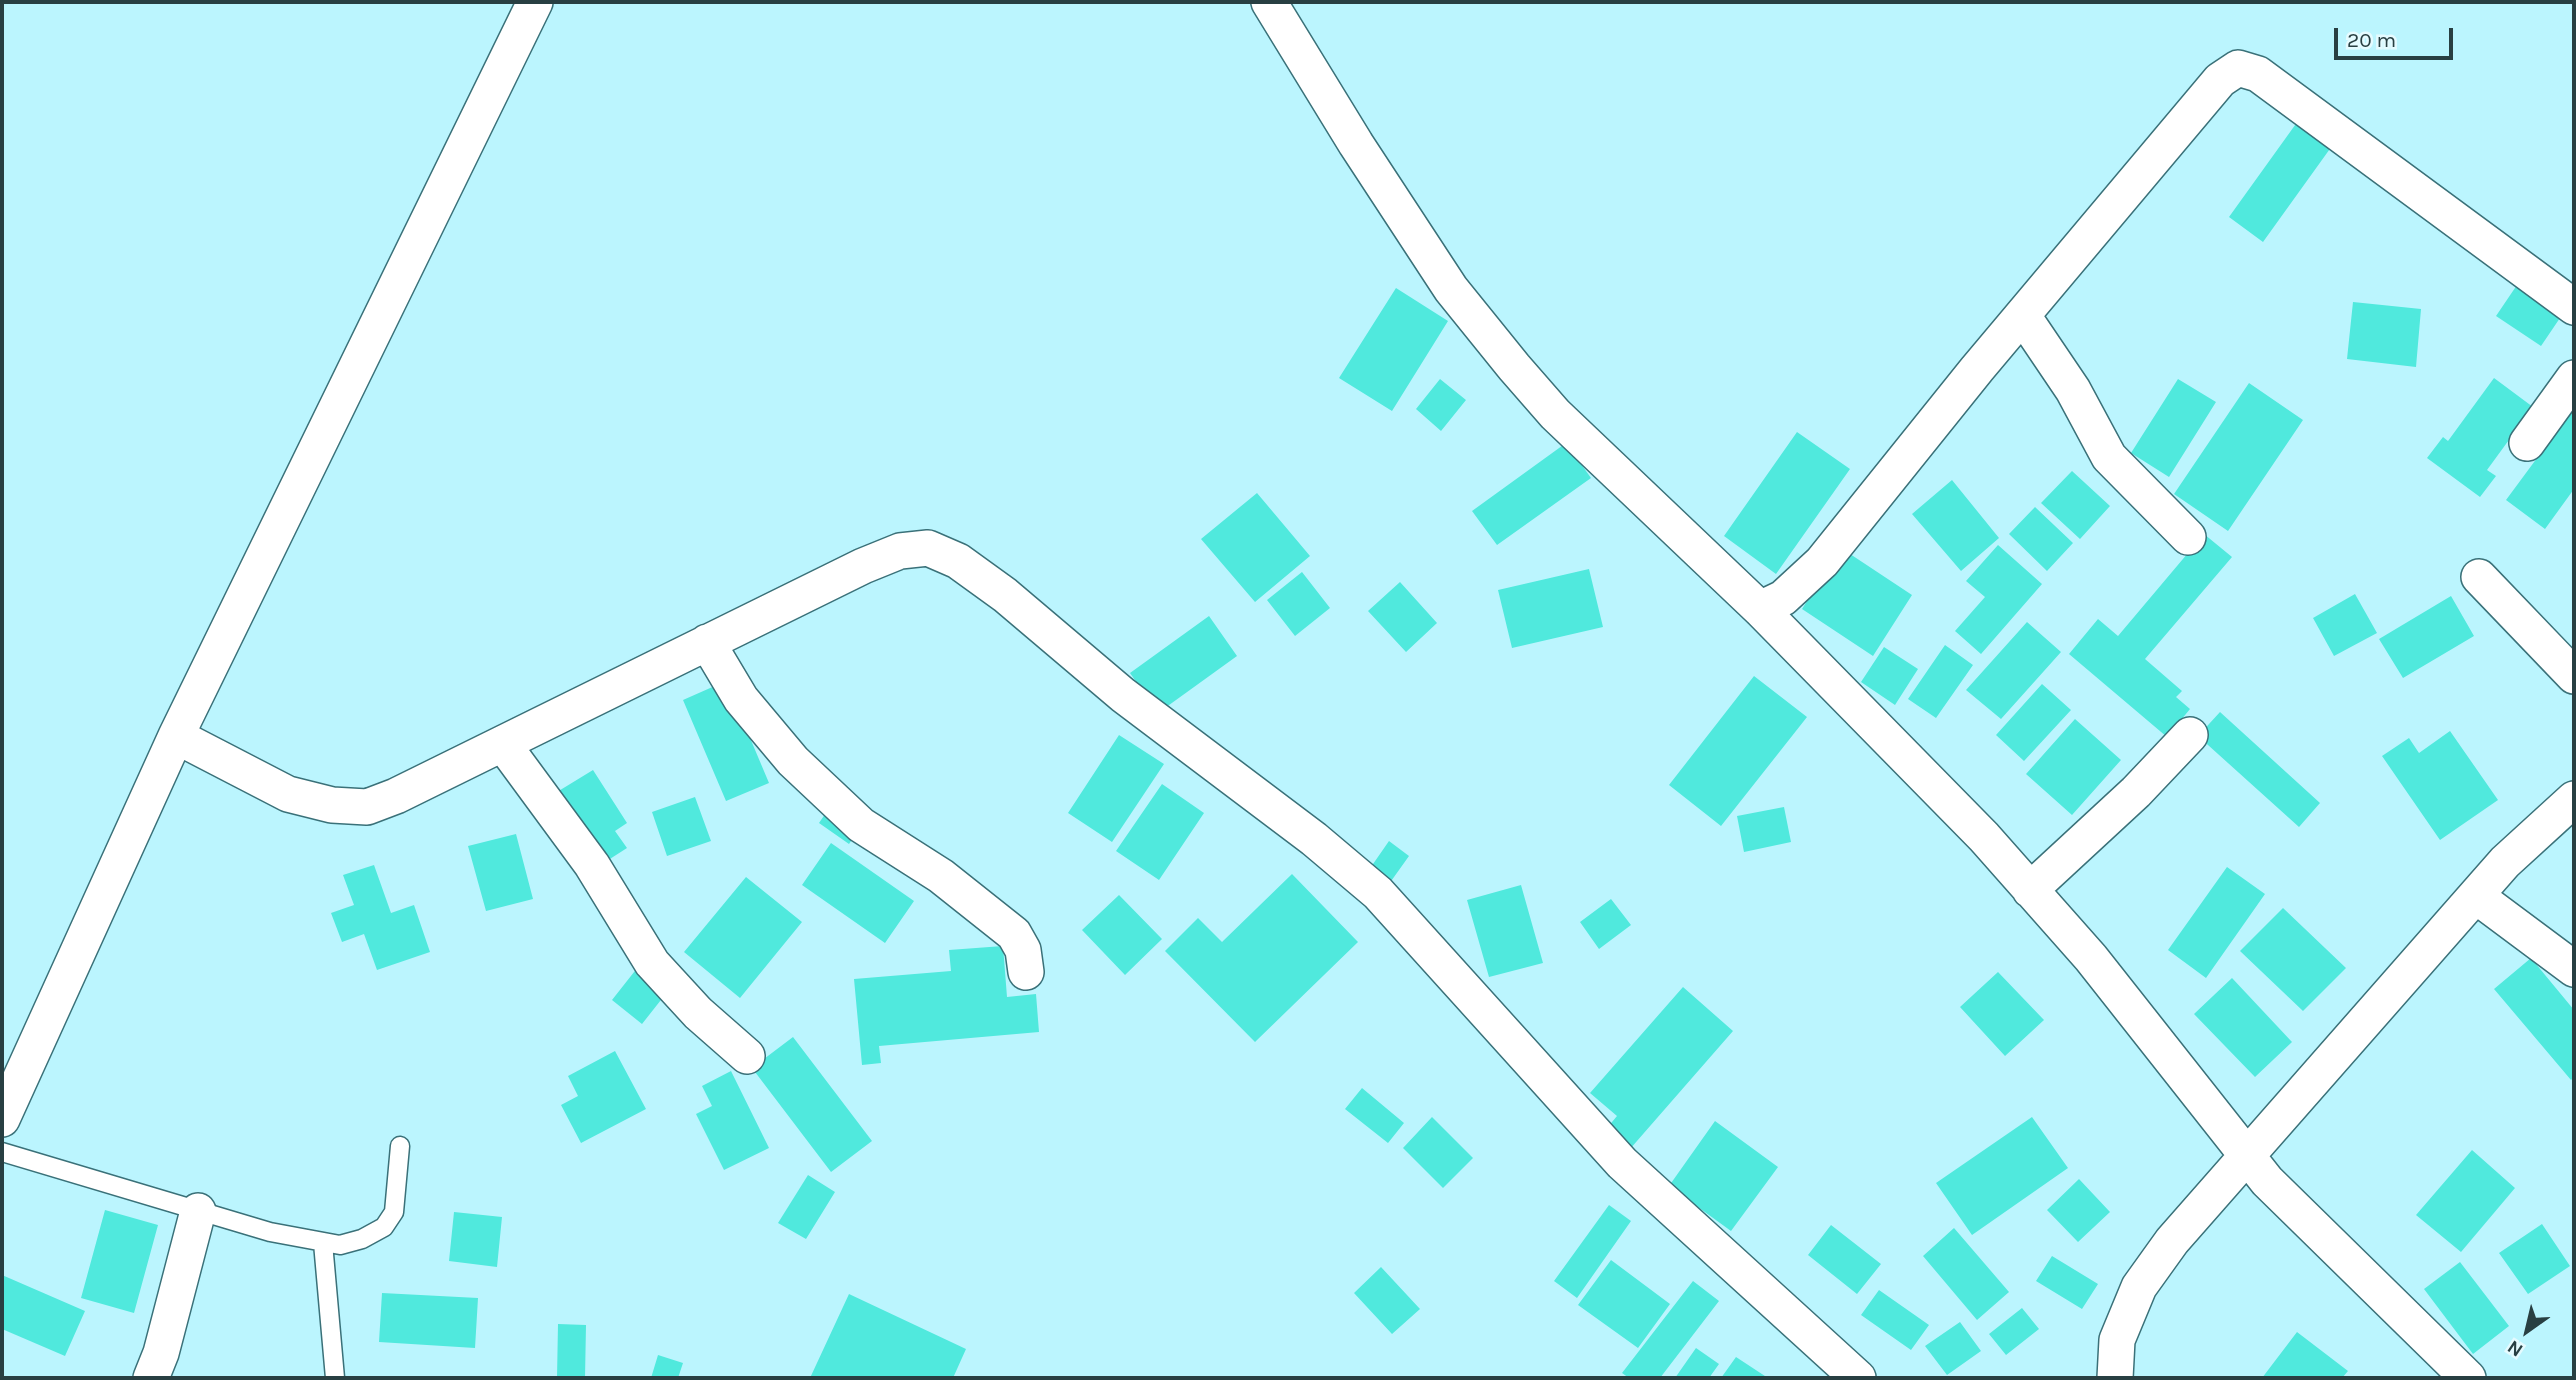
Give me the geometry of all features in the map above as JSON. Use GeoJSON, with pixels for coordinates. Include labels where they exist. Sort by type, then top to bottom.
{"type":"FeatureCollection","features":[{"type":"Feature","properties":{"kind":"street"},"geometry":{"type":"LineString","coordinates":[[2,1119],[176,736],[535,2]]}},
{"type":"Feature","properties":{"kind":"street"},"geometry":{"type":"LineString","coordinates":[[1269,2],[1315,79],[1451,289],[1514,368],[1555,414],[1760,609],[1913,763],[2091,958],[2267,1181],[2468,1378]]}},
{"type":"Feature","properties":{"kind":"street"},"geometry":{"type":"LineString","coordinates":[[1760,609],[1783,598],[1822,562],[2220,80],[2238,68],[2258,74],[2574,307]]}},
{"type":"Feature","properties":{"kind":"street"},"geometry":{"type":"LineString","coordinates":[[2023,316],[2073,390],[2109,457],[2188,537]]}},
{"type":"Feature","properties":{"kind":"street"},"geometry":{"type":"LineString","coordinates":[[2527,443],[2574,378]]}},
{"type":"Feature","properties":{"kind":"street"},"geometry":{"type":"LineString","coordinates":[[176,736],[288,794],[332,805],[367,807],[503,744],[863,566],[900,551],[928,548],[958,561],[1004,595],[1123,695],[1314,839],[1378,893],[1622,1163],[1858,1378]]}},
{"type":"Feature","properties":{"kind":"street"},"geometry":{"type":"LineString","coordinates":[[2479,577],[2574,676]]}},
{"type":"Feature","properties":{"kind":"street"},"geometry":{"type":"LineString","coordinates":[[707,642],[741,699],[793,761],[861,825],[940,876],[1007,928],[1024,950],[1026,972]]}},
{"type":"Feature","properties":{"kind":"street"},"geometry":{"type":"LineString","coordinates":[[2030,890],[2136,792],[2190,734]]}},
{"type":"Feature","properties":{"kind":"street"},"geometry":{"type":"LineString","coordinates":[[503,744],[592,865],[652,963],[698,1013],[747,1056]]}},
{"type":"Feature","properties":{"kind":"street"},"geometry":{"type":"LineString","coordinates":[[2115,1378],[2117,1340],[2139,1287],[2172,1241],[2505,862],[2574,799]]}},
{"type":"Feature","properties":{"kind":"street"},"geometry":{"type":"LineString","coordinates":[[2476,896],[2574,970]]}},
{"type":"Feature","properties":{"kind":"street"},"geometry":{"type":"LineString","coordinates":[[151,1378],[161,1353],[198,1211]]}},
{"type":"Feature","properties":{"kind":"lane"},"geometry":{"type":"LineString","coordinates":[[2,1153],[270,1232],[340,1245],[362,1239],[384,1227],[394,1212],[400,1146]]}},
{"type":"Feature","properties":{"kind":"lane"},"geometry":{"type":"LineString","coordinates":[[323,1243],[335,1378]]}},
{"type":"Feature","properties":{"kind":"building"},"geometry":{"type":"Polygon","coordinates":[[[2303,114],[2337,139],[2263,242],[2229,217],[2303,114]]]}},
{"type":"Feature","properties":{"kind":"building"},"geometry":{"type":"Polygon","coordinates":[[[2517,285],[2562,315],[2541,346],[2496,316],[2517,285]]]}},
{"type":"Feature","properties":{"kind":"building"},"geometry":{"type":"Polygon","coordinates":[[[1396,288],[1448,321],[1392,411],[1339,378],[1396,288]]]}},
{"type":"Feature","properties":{"kind":"building"},"geometry":{"type":"Polygon","coordinates":[[[2353,302],[2421,309],[2416,367],[2347,359],[2353,302]]]}},
{"type":"Feature","properties":{"kind":"building"},"geometry":{"type":"Polygon","coordinates":[[[2494,378],[2533,407],[2487,470],[2496,476],[2480,497],[2427,458],[2443,437],[2448,441],[2494,378]]]}},
{"type":"Feature","properties":{"kind":"building"},"geometry":{"type":"Polygon","coordinates":[[[1440,379],[1466,400],[1441,431],[1416,409],[1440,379]]]}},
{"type":"Feature","properties":{"kind":"building"},"geometry":{"type":"Polygon","coordinates":[[[2178,379],[2216,402],[2169,477],[2131,453],[2178,379]]]}},
{"type":"Feature","properties":{"kind":"building"},"geometry":{"type":"Polygon","coordinates":[[[2249,383],[2303,420],[2228,531],[2174,494],[2249,383]]]}},
{"type":"Feature","properties":{"kind":"building"},"geometry":{"type":"Polygon","coordinates":[[[2574,408],[2574,489],[2545,529],[2506,500],[2574,408]]]}},
{"type":"Feature","properties":{"kind":"building"},"geometry":{"type":"Polygon","coordinates":[[[1797,432],[1850,469],[1776,574],[1724,536],[1797,432]]]}},
{"type":"Feature","properties":{"kind":"building"},"geometry":{"type":"Polygon","coordinates":[[[1566,443],[1591,478],[1497,545],[1472,511],[1566,443]]]}},
{"type":"Feature","properties":{"kind":"building"},"geometry":{"type":"Polygon","coordinates":[[[2072,471],[2110,506],[2080,539],[2041,503],[2072,471]]]}},
{"type":"Feature","properties":{"kind":"building"},"geometry":{"type":"Polygon","coordinates":[[[1952,480],[1999,538],[1961,571],[1912,514],[1952,480]]]}},
{"type":"Feature","properties":{"kind":"building"},"geometry":{"type":"Polygon","coordinates":[[[1257,493],[1310,556],[1255,602],[1201,539],[1257,493]]]}},
{"type":"Feature","properties":{"kind":"building"},"geometry":{"type":"Polygon","coordinates":[[[2035,507],[2073,543],[2047,571],[2009,534],[2035,507]]]}},
{"type":"Feature","properties":{"kind":"building"},"geometry":{"type":"Polygon","coordinates":[[[2204,534],[2232,557],[2145,659],[2182,691],[2176,697],[2190,709],[2167,737],[2069,654],[2098,619],[2118,636],[2204,534]]]}},
{"type":"Feature","properties":{"kind":"building"},"geometry":{"type":"Polygon","coordinates":[[[1998,545],[2042,584],[1981,654],[1955,631],[1985,597],[1966,581],[1998,545]]]}},
{"type":"Feature","properties":{"kind":"building"},"geometry":{"type":"Polygon","coordinates":[[[1841,548],[1912,595],[1873,656],[1802,609],[1841,548]]]}},
{"type":"Feature","properties":{"kind":"building"},"geometry":{"type":"Polygon","coordinates":[[[1589,569],[1603,627],[1512,648],[1498,590],[1589,569]]]}},
{"type":"Feature","properties":{"kind":"building"},"geometry":{"type":"Polygon","coordinates":[[[1302,572],[1330,608],[1295,636],[1267,600],[1302,572]]]}},
{"type":"Feature","properties":{"kind":"building"},"geometry":{"type":"Polygon","coordinates":[[[1400,582],[1437,623],[1406,652],[1368,611],[1400,582]]]}},
{"type":"Feature","properties":{"kind":"building"},"geometry":{"type":"Polygon","coordinates":[[[2355,594],[2377,633],[2334,656],[2313,618],[2355,594]]]}},
{"type":"Feature","properties":{"kind":"building"},"geometry":{"type":"Polygon","coordinates":[[[2451,596],[2474,636],[2403,678],[2379,639],[2451,596]]]}},
{"type":"Feature","properties":{"kind":"building"},"geometry":{"type":"Polygon","coordinates":[[[1209,616],[1237,656],[1158,713],[1130,673],[1209,616]]]}},
{"type":"Feature","properties":{"kind":"building"},"geometry":{"type":"Polygon","coordinates":[[[2027,622],[2061,652],[2001,719],[1966,690],[2027,622]]]}},
{"type":"Feature","properties":{"kind":"building"},"geometry":{"type":"Polygon","coordinates":[[[1945,645],[1973,665],[1936,718],[1908,699],[1945,645]]]}},
{"type":"Feature","properties":{"kind":"building"},"geometry":{"type":"Polygon","coordinates":[[[1884,647],[1918,669],[1895,705],[1861,682],[1884,647]]]}},
{"type":"Feature","properties":{"kind":"building"},"geometry":{"type":"Polygon","coordinates":[[[1754,676],[1807,717],[1721,826],[1669,785],[1754,676]]]}},
{"type":"Feature","properties":{"kind":"building"},"geometry":{"type":"Polygon","coordinates":[[[726,681],[769,783],[726,801],[683,700],[726,681]]]}},
{"type":"Feature","properties":{"kind":"building"},"geometry":{"type":"Polygon","coordinates":[[[2042,684],[2071,710],[2024,761],[1996,735],[2042,684]]]}},
{"type":"Feature","properties":{"kind":"building"},"geometry":{"type":"Polygon","coordinates":[[[2220,712],[2320,803],[2299,827],[2198,736],[2220,712]]]}},
{"type":"Feature","properties":{"kind":"building"},"geometry":{"type":"Polygon","coordinates":[[[2075,719],[2121,760],[2072,815],[2026,774],[2075,719]]]}},
{"type":"Feature","properties":{"kind":"building"},"geometry":{"type":"Polygon","coordinates":[[[2450,731],[2498,800],[2440,840],[2382,756],[2409,738],[2419,753],[2450,731]]]}},
{"type":"Feature","properties":{"kind":"building"},"geometry":{"type":"Polygon","coordinates":[[[1119,735],[1164,764],[1112,842],[1068,813],[1119,735]]]}},
{"type":"Feature","properties":{"kind":"building"},"geometry":{"type":"Polygon","coordinates":[[[593,770],[627,823],[615,831],[627,848],[602,864],[557,792],[593,770]]]}},
{"type":"Feature","properties":{"kind":"building"},"geometry":{"type":"Polygon","coordinates":[[[1162,784],[1204,813],[1159,880],[1116,851],[1162,784]]]}},
{"type":"Feature","properties":{"kind":"building"},"geometry":{"type":"Polygon","coordinates":[[[695,797],[711,841],[667,856],[652,812],[695,797]]]}},
{"type":"Feature","properties":{"kind":"building"},"geometry":{"type":"Polygon","coordinates":[[[834,801],[864,822],[849,844],[819,823],[834,801]]]}},
{"type":"Feature","properties":{"kind":"building"},"geometry":{"type":"Polygon","coordinates":[[[1784,807],[1791,842],[1744,852],[1737,816],[1784,807]]]}},
{"type":"Feature","properties":{"kind":"building"},"geometry":{"type":"Polygon","coordinates":[[[516,834],[533,899],[486,911],[468,846],[516,834]]]}},
{"type":"Feature","properties":{"kind":"building"},"geometry":{"type":"Polygon","coordinates":[[[1389,841],[1409,856],[1384,891],[1364,877],[1389,841]]]}},
{"type":"Feature","properties":{"kind":"building"},"geometry":{"type":"Polygon","coordinates":[[[831,843],[914,901],[885,943],[802,885],[831,843]]]}},
{"type":"Feature","properties":{"kind":"building"},"geometry":{"type":"Polygon","coordinates":[[[374,865],[391,913],[414,905],[430,952],[377,970],[364,934],[342,942],[331,913],[354,905],[343,875],[374,865]]]}},
{"type":"Feature","properties":{"kind":"building"},"geometry":{"type":"Polygon","coordinates":[[[2227,867],[2265,894],[2206,978],[2168,950],[2227,867]]]}},
{"type":"Feature","properties":{"kind":"building"},"geometry":{"type":"Polygon","coordinates":[[[1292,874],[1358,942],[1255,1042],[1165,951],[1198,918],[1222,942],[1292,874]]]}},
{"type":"Feature","properties":{"kind":"building"},"geometry":{"type":"Polygon","coordinates":[[[746,877],[802,922],[740,998],[684,952],[746,877]]]}},
{"type":"Feature","properties":{"kind":"building"},"geometry":{"type":"Polygon","coordinates":[[[1521,885],[1543,963],[1489,977],[1467,900],[1521,885]]]}},
{"type":"Feature","properties":{"kind":"building"},"geometry":{"type":"Polygon","coordinates":[[[1119,895],[1162,939],[1125,975],[1082,930],[1119,895]]]}},
{"type":"Feature","properties":{"kind":"building"},"geometry":{"type":"Polygon","coordinates":[[[1611,899],[1631,925],[1599,949],[1580,922],[1611,899]]]}},
{"type":"Feature","properties":{"kind":"building"},"geometry":{"type":"Polygon","coordinates":[[[2283,908],[2346,968],[2303,1011],[2240,951],[2283,908]]]}},
{"type":"Feature","properties":{"kind":"building"},"geometry":{"type":"Polygon","coordinates":[[[1003,946],[1007,997],[1036,994],[1039,1032],[879,1046],[881,1063],[862,1065],[854,979],[951,971],[949,950],[1003,946]]]}},
{"type":"Feature","properties":{"kind":"building"},"geometry":{"type":"Polygon","coordinates":[[[2531,958],[2574,1010],[2574,1077],[2571,1080],[2494,989],[2531,958]]]}},
{"type":"Feature","properties":{"kind":"building"},"geometry":{"type":"Polygon","coordinates":[[[638,967],[668,991],[642,1024],[612,1000],[638,967]]]}},
{"type":"Feature","properties":{"kind":"building"},"geometry":{"type":"Polygon","coordinates":[[[1998,972],[2044,1020],[2005,1056],[1960,1007],[1998,972]]]}},
{"type":"Feature","properties":{"kind":"building"},"geometry":{"type":"Polygon","coordinates":[[[2232,978],[2292,1042],[2255,1077],[2194,1014],[2232,978]]]}},
{"type":"Feature","properties":{"kind":"building"},"geometry":{"type":"Polygon","coordinates":[[[1683,987],[1733,1031],[1630,1149],[1607,1128],[1617,1116],[1590,1093],[1683,987]]]}},
{"type":"Feature","properties":{"kind":"building"},"geometry":{"type":"Polygon","coordinates":[[[793,1037],[872,1141],[831,1172],[752,1068],[793,1037]]]}},
{"type":"Feature","properties":{"kind":"building"},"geometry":{"type":"Polygon","coordinates":[[[615,1051],[646,1109],[581,1143],[561,1105],[578,1096],[568,1076],[615,1051]]]}},
{"type":"Feature","properties":{"kind":"building"},"geometry":{"type":"Polygon","coordinates":[[[731,1071],[769,1148],[724,1170],[696,1114],[712,1106],[702,1086],[731,1071]]]}},
{"type":"Feature","properties":{"kind":"building"},"geometry":{"type":"Polygon","coordinates":[[[1362,1088],[1404,1123],[1388,1143],[1345,1109],[1362,1088]]]}},
{"type":"Feature","properties":{"kind":"building"},"geometry":{"type":"Polygon","coordinates":[[[1432,1117],[1473,1158],[1443,1188],[1403,1148],[1432,1117]]]}},
{"type":"Feature","properties":{"kind":"building"},"geometry":{"type":"Polygon","coordinates":[[[2032,1117],[2068,1168],[1972,1235],[1936,1183],[2032,1117]]]}},
{"type":"Feature","properties":{"kind":"building"},"geometry":{"type":"Polygon","coordinates":[[[1715,1121],[1778,1167],[1731,1231],[1669,1186],[1715,1121]]]}},
{"type":"Feature","properties":{"kind":"building"},"geometry":{"type":"Polygon","coordinates":[[[2472,1150],[2515,1188],[2461,1252],[2416,1215],[2472,1150]]]}},
{"type":"Feature","properties":{"kind":"building"},"geometry":{"type":"Polygon","coordinates":[[[808,1175],[835,1192],[806,1239],[778,1223],[808,1175]]]}},
{"type":"Feature","properties":{"kind":"building"},"geometry":{"type":"Polygon","coordinates":[[[2079,1179],[2110,1212],[2078,1242],[2047,1210],[2079,1179]]]}},
{"type":"Feature","properties":{"kind":"building"},"geometry":{"type":"Polygon","coordinates":[[[1609,1205],[1631,1221],[1577,1298],[1554,1281],[1609,1205]]]}},
{"type":"Feature","properties":{"kind":"building"},"geometry":{"type":"Polygon","coordinates":[[[105,1210],[158,1225],[134,1313],[81,1298],[105,1210]]]}},
{"type":"Feature","properties":{"kind":"building"},"geometry":{"type":"Polygon","coordinates":[[[454,1212],[502,1217],[497,1267],[449,1261],[454,1212]]]}},
{"type":"Feature","properties":{"kind":"building"},"geometry":{"type":"Polygon","coordinates":[[[2542,1224],[2570,1266],[2528,1294],[2499,1253],[2542,1224]]]}},
{"type":"Feature","properties":{"kind":"building"},"geometry":{"type":"Polygon","coordinates":[[[1831,1225],[1881,1264],[1857,1294],[1808,1255],[1831,1225]]]}},
{"type":"Feature","properties":{"kind":"building"},"geometry":{"type":"Polygon","coordinates":[[[1954,1228],[2009,1292],[1977,1320],[1923,1256],[1954,1228]]]}},
{"type":"Feature","properties":{"kind":"building"},"geometry":{"type":"Polygon","coordinates":[[[2052,1256],[2098,1284],[2082,1309],[2036,1281],[2052,1256]]]}},
{"type":"Feature","properties":{"kind":"building"},"geometry":{"type":"Polygon","coordinates":[[[1611,1260],[1670,1304],[1638,1348],[1578,1305],[1611,1260]]]}},
{"type":"Feature","properties":{"kind":"building"},"geometry":{"type":"Polygon","coordinates":[[[2460,1262],[2509,1326],[2473,1354],[2424,1289],[2460,1262]]]}},
{"type":"Feature","properties":{"kind":"building"},"geometry":{"type":"Polygon","coordinates":[[[1381,1267],[1420,1309],[1392,1334],[1354,1293],[1381,1267]]]}},
{"type":"Feature","properties":{"kind":"building"},"geometry":{"type":"Polygon","coordinates":[[[2,1275],[85,1311],[65,1356],[2,1329],[2,1275]]]}},
{"type":"Feature","properties":{"kind":"building"},"geometry":{"type":"Polygon","coordinates":[[[1693,1281],[1719,1301],[1660,1378],[1629,1378],[1622,1373],[1693,1281]]]}},
{"type":"Feature","properties":{"kind":"building"},"geometry":{"type":"Polygon","coordinates":[[[1879,1290],[1929,1325],[1911,1350],[1861,1315],[1879,1290]]]}},
{"type":"Feature","properties":{"kind":"building"},"geometry":{"type":"Polygon","coordinates":[[[382,1293],[478,1298],[475,1348],[379,1342],[382,1293]]]}},
{"type":"Feature","properties":{"kind":"building"},"geometry":{"type":"Polygon","coordinates":[[[849,1294],[966,1349],[953,1378],[810,1378],[849,1294]]]}},
{"type":"Feature","properties":{"kind":"building"},"geometry":{"type":"Polygon","coordinates":[[[2022,1308],[2039,1329],[2006,1355],[1989,1334],[2022,1308]]]}},
{"type":"Feature","properties":{"kind":"building"},"geometry":{"type":"Polygon","coordinates":[[[1960,1322],[1981,1351],[1947,1375],[1925,1346],[1960,1322]]]}},
{"type":"Feature","properties":{"kind":"building"},"geometry":{"type":"Polygon","coordinates":[[[558,1324],[586,1325],[585,1378],[557,1378],[558,1324]]]}},
{"type":"Feature","properties":{"kind":"building"},"geometry":{"type":"Polygon","coordinates":[[[2297,1332],[2348,1371],[2342,1378],[2262,1378],[2297,1332]]]}},
{"type":"Feature","properties":{"kind":"building"},"geometry":{"type":"Polygon","coordinates":[[[1696,1348],[1719,1364],[1709,1378],[1675,1378],[1696,1348]]]}},
{"type":"Feature","properties":{"kind":"building"},"geometry":{"type":"Polygon","coordinates":[[[658,1355],[683,1363],[678,1378],[651,1378],[658,1355]]]}},
{"type":"Feature","properties":{"kind":"building"},"geometry":{"type":"Polygon","coordinates":[[[1736,1357],[1768,1378],[1721,1378],[1736,1357]]]}}]}
